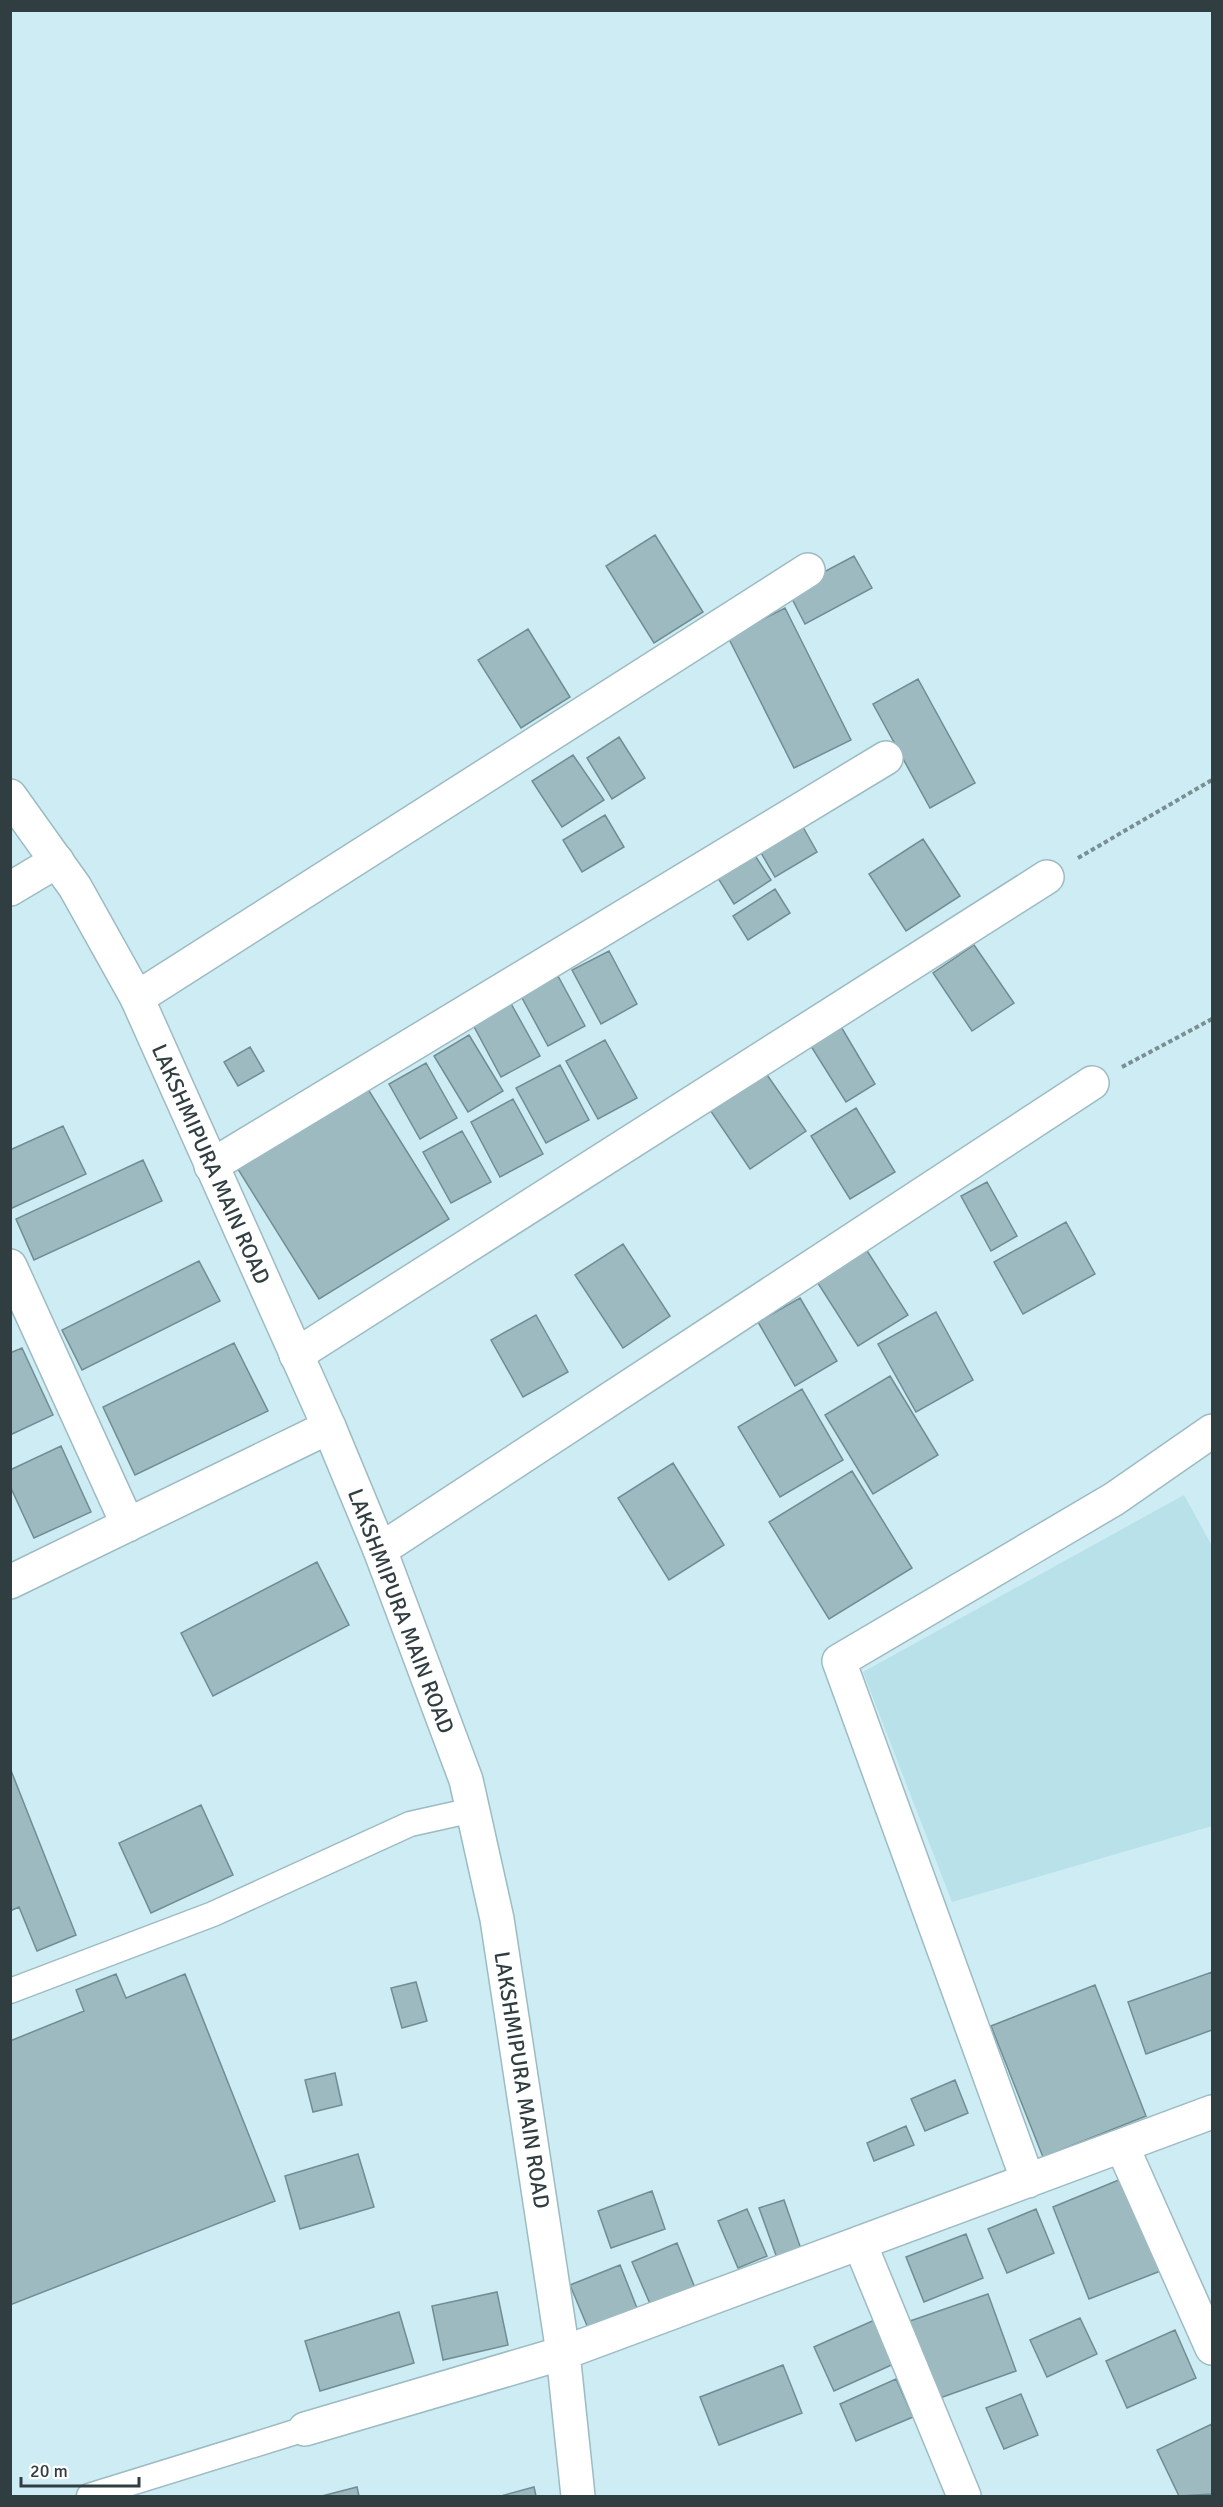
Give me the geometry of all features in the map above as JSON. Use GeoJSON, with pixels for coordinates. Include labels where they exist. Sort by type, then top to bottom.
{"type":"FeatureCollection","features":[{"type":"Feature","properties":{"kind":"street"},"geometry":{"type":"LineString","coordinates":[[137,998],[808,570]]}},
{"type":"Feature","properties":{"kind":"street"},"geometry":{"type":"LineString","coordinates":[[212,1166],[886,758]]}},
{"type":"Feature","properties":{"kind":"street","name":"LAKSHMIPURA MAIN ROAD"},"geometry":{"type":"LineString","coordinates":[[10,796],[75,887],[137,998],[329,1427],[380,1550],[466,1780],[497,1919],[563,2353],[578,2496]]}},
{"type":"Feature","properties":{"kind":"street"},"geometry":{"type":"LineString","coordinates":[[10,889],[57,861]]}},
{"type":"Feature","properties":{"kind":"street"},"geometry":{"type":"LineString","coordinates":[[297,1355],[1047,877]]}},
{"type":"Feature","properties":{"kind":"street"},"geometry":{"type":"LineString","coordinates":[[380,1550],[1092,1083]]}},
{"type":"Feature","properties":{"kind":"street"},"geometry":{"type":"LineString","coordinates":[[10,1266],[128,1525]]}},
{"type":"Feature","properties":{"kind":"street"},"geometry":{"type":"LineString","coordinates":[[10,1582],[329,1427]]}},
{"type":"Feature","properties":{"kind":"street"},"geometry":{"type":"LineString","coordinates":[[1028,2181],[839,1661],[1114,1499],[1212,1431]]}},
{"type":"Feature","properties":{"kind":"street"},"geometry":{"type":"LineString","coordinates":[[305,2429],[563,2353],[1212,2112]]}},
{"type":"Feature","properties":{"kind":"street"},"geometry":{"type":"LineString","coordinates":[[1122,2146],[1212,2348]]}},
{"type":"Feature","properties":{"kind":"street"},"geometry":{"type":"LineString","coordinates":[[860,2244],[964,2496]]}},
{"type":"Feature","properties":{"kind":"lane"},"geometry":{"type":"LineString","coordinates":[[10,1991],[213,1914],[410,1824],[473,1810]]}},
{"type":"Feature","properties":{"kind":"lane"},"geometry":{"type":"LineString","coordinates":[[89,2496],[305,2429]]}},
{"type":"Feature","properties":{"kind":"path"},"geometry":{"type":"LineString","coordinates":[[1047,877],[1212,780]]}},
{"type":"Feature","properties":{"kind":"path"},"geometry":{"type":"LineString","coordinates":[[1092,1083],[1212,1019]]}},
{"type":"Feature","properties":{"kind":"shaded area"},"geometry":{"type":"Polygon","coordinates":[[[1184,1495],[1212,1546],[1212,1826],[952,1902],[863,1672],[1184,1495]]]}},
{"type":"Feature","properties":{"kind":"building"},"geometry":{"type":"Polygon","coordinates":[[[655,535],[703,612],[654,643],[606,566],[655,535]]]}},
{"type":"Feature","properties":{"kind":"building"},"geometry":{"type":"Polygon","coordinates":[[[854,556],[872,588],[805,624],[788,591],[854,556]]]}},
{"type":"Feature","properties":{"kind":"building"},"geometry":{"type":"Polygon","coordinates":[[[785,608],[851,740],[794,768],[728,637],[785,608]]]}},
{"type":"Feature","properties":{"kind":"building"},"geometry":{"type":"Polygon","coordinates":[[[528,629],[570,697],[521,728],[478,660],[528,629]]]}},
{"type":"Feature","properties":{"kind":"building"},"geometry":{"type":"Polygon","coordinates":[[[918,679],[975,783],[930,808],[873,704],[918,679]]]}},
{"type":"Feature","properties":{"kind":"building"},"geometry":{"type":"Polygon","coordinates":[[[619,737],[645,778],[612,799],[587,758],[619,737]]]}},
{"type":"Feature","properties":{"kind":"building"},"geometry":{"type":"Polygon","coordinates":[[[573,755],[604,800],[562,827],[532,781],[573,755]]]}},
{"type":"Feature","properties":{"kind":"building"},"geometry":{"type":"Polygon","coordinates":[[[605,815],[624,847],[582,872],[563,840],[605,815]]]}},
{"type":"Feature","properties":{"kind":"building"},"geometry":{"type":"Polygon","coordinates":[[[799,820],[817,852],[775,877],[756,844],[799,820]]]}},
{"type":"Feature","properties":{"kind":"building"},"geometry":{"type":"Polygon","coordinates":[[[923,839],[960,896],[906,931],[869,874],[923,839]]]}},
{"type":"Feature","properties":{"kind":"building"},"geometry":{"type":"Polygon","coordinates":[[[750,848],[771,880],[734,904],[713,870],[750,848]]]}},
{"type":"Feature","properties":{"kind":"building"},"geometry":{"type":"Polygon","coordinates":[[[775,889],[790,913],[748,940],[733,916],[775,889]]]}},
{"type":"Feature","properties":{"kind":"building"},"geometry":{"type":"Polygon","coordinates":[[[974,945],[1014,1003],[972,1031],[933,973],[974,945]]]}},
{"type":"Feature","properties":{"kind":"building"},"geometry":{"type":"Polygon","coordinates":[[[609,951],[637,1004],[601,1024],[572,970],[609,951]]]}},
{"type":"Feature","properties":{"kind":"building"},"geometry":{"type":"Polygon","coordinates":[[[558,976],[585,1026],[548,1046],[521,996],[558,976]]]}},
{"type":"Feature","properties":{"kind":"building"},"geometry":{"type":"Polygon","coordinates":[[[509,1000],[540,1056],[501,1077],[471,1021],[509,1000]]]}},
{"type":"Feature","properties":{"kind":"building"},"geometry":{"type":"Polygon","coordinates":[[[840,1025],[875,1084],[846,1102],[809,1043],[840,1025]]]}},
{"type":"Feature","properties":{"kind":"building"},"geometry":{"type":"Polygon","coordinates":[[[469,1035],[503,1091],[468,1112],[434,1056],[469,1035]]]}},
{"type":"Feature","properties":{"kind":"building"},"geometry":{"type":"Polygon","coordinates":[[[605,1040],[637,1098],[598,1119],[566,1061],[605,1040]]]}},
{"type":"Feature","properties":{"kind":"building"},"geometry":{"type":"Polygon","coordinates":[[[250,1047],[264,1071],[238,1086],[224,1062],[250,1047]]]}},
{"type":"Feature","properties":{"kind":"building"},"geometry":{"type":"Polygon","coordinates":[[[426,1063],[457,1118],[420,1139],[389,1084],[426,1063]]]}},
{"type":"Feature","properties":{"kind":"building"},"geometry":{"type":"Polygon","coordinates":[[[560,1065],[589,1120],[546,1143],[516,1088],[560,1065]]]}},
{"type":"Feature","properties":{"kind":"building"},"geometry":{"type":"Polygon","coordinates":[[[763,1069],[806,1131],[750,1169],[708,1107],[763,1069]]]}},
{"type":"Feature","properties":{"kind":"building"},"geometry":{"type":"Polygon","coordinates":[[[366,1086],[449,1219],[319,1299],[236,1166],[366,1086]]]}},
{"type":"Feature","properties":{"kind":"building"},"geometry":{"type":"Polygon","coordinates":[[[513,1099],[543,1154],[500,1177],[471,1122],[513,1099]]]}},
{"type":"Feature","properties":{"kind":"building"},"geometry":{"type":"Polygon","coordinates":[[[856,1108],[895,1172],[850,1199],[811,1136],[856,1108]]]}},
{"type":"Feature","properties":{"kind":"building"},"geometry":{"type":"Polygon","coordinates":[[[63,1126],[86,1174],[10,1209],[10,1150],[63,1126]]]}},
{"type":"Feature","properties":{"kind":"building"},"geometry":{"type":"Polygon","coordinates":[[[462,1131],[491,1182],[451,1203],[423,1152],[462,1131]]]}},
{"type":"Feature","properties":{"kind":"building"},"geometry":{"type":"Polygon","coordinates":[[[143,1160],[162,1201],[34,1260],[16,1219],[143,1160]]]}},
{"type":"Feature","properties":{"kind":"building"},"geometry":{"type":"Polygon","coordinates":[[[987,1182],[1017,1236],[991,1251],[961,1196],[987,1182]]]}},
{"type":"Feature","properties":{"kind":"building"},"geometry":{"type":"Polygon","coordinates":[[[1066,1222],[1095,1274],[1023,1314],[994,1262],[1066,1222]]]}},
{"type":"Feature","properties":{"kind":"building"},"geometry":{"type":"Polygon","coordinates":[[[623,1244],[670,1316],[623,1348],[575,1275],[623,1244]]]}},
{"type":"Feature","properties":{"kind":"building"},"geometry":{"type":"Polygon","coordinates":[[[864,1246],[908,1315],[858,1346],[814,1277],[864,1246]]]}},
{"type":"Feature","properties":{"kind":"building"},"geometry":{"type":"Polygon","coordinates":[[[199,1261],[220,1301],[82,1370],[62,1330],[199,1261]]]}},
{"type":"Feature","properties":{"kind":"building"},"geometry":{"type":"Polygon","coordinates":[[[800,1298],[837,1361],[795,1386],[758,1322],[800,1298]]]}},
{"type":"Feature","properties":{"kind":"building"},"geometry":{"type":"Polygon","coordinates":[[[936,1312],[973,1380],[916,1412],[878,1344],[936,1312]]]}},
{"type":"Feature","properties":{"kind":"building"},"geometry":{"type":"Polygon","coordinates":[[[536,1315],[568,1372],[523,1397],[491,1340],[536,1315]]]}},
{"type":"Feature","properties":{"kind":"building"},"geometry":{"type":"Polygon","coordinates":[[[234,1343],[268,1411],[135,1475],[103,1407],[234,1343]]]}},
{"type":"Feature","properties":{"kind":"building"},"geometry":{"type":"Polygon","coordinates":[[[22,1348],[53,1415],[10,1435],[10,1353],[22,1348]]]}},
{"type":"Feature","properties":{"kind":"building"},"geometry":{"type":"Polygon","coordinates":[[[890,1376],[938,1455],[873,1494],[825,1415],[890,1376]]]}},
{"type":"Feature","properties":{"kind":"building"},"geometry":{"type":"Polygon","coordinates":[[[802,1389],[843,1460],[780,1497],[738,1427],[802,1389]]]}},
{"type":"Feature","properties":{"kind":"building"},"geometry":{"type":"Polygon","coordinates":[[[61,1446],[91,1512],[34,1538],[10,1486],[10,1470],[61,1446]]]}},
{"type":"Feature","properties":{"kind":"building"},"geometry":{"type":"Polygon","coordinates":[[[673,1463],[724,1545],[669,1580],[618,1498],[673,1463]]]}},
{"type":"Feature","properties":{"kind":"building"},"geometry":{"type":"Polygon","coordinates":[[[852,1471],[912,1568],[829,1619],[769,1522],[852,1471]]]}},
{"type":"Feature","properties":{"kind":"building"},"geometry":{"type":"Polygon","coordinates":[[[317,1562],[349,1625],[213,1696],[181,1633],[317,1562]]]}},
{"type":"Feature","properties":{"kind":"building"},"geometry":{"type":"Polygon","coordinates":[[[10,1768],[76,1935],[37,1951],[19,1907],[10,1911],[10,1768]]]}},
{"type":"Feature","properties":{"kind":"building"},"geometry":{"type":"Polygon","coordinates":[[[201,1805],[233,1875],[151,1913],[119,1843],[201,1805]]]}},
{"type":"Feature","properties":{"kind":"building"},"geometry":{"type":"Polygon","coordinates":[[[1212,1972],[1212,2030],[1146,2054],[1128,2002],[1212,1972]]]}},
{"type":"Feature","properties":{"kind":"building"},"geometry":{"type":"Polygon","coordinates":[[[116,1974],[126,1998],[185,1974],[275,2201],[10,2305],[10,2041],[84,2011],[76,1990],[116,1974]]]}},
{"type":"Feature","properties":{"kind":"building"},"geometry":{"type":"Polygon","coordinates":[[[416,1982],[427,2021],[402,2028],[391,1988],[416,1982]]]}},
{"type":"Feature","properties":{"kind":"building"},"geometry":{"type":"Polygon","coordinates":[[[1095,1985],[1146,2116],[1043,2157],[991,2026],[1095,1985]]]}},
{"type":"Feature","properties":{"kind":"building"},"geometry":{"type":"Polygon","coordinates":[[[335,2073],[342,2105],[313,2112],[305,2080],[335,2073]]]}},
{"type":"Feature","properties":{"kind":"building"},"geometry":{"type":"Polygon","coordinates":[[[955,2080],[968,2113],[925,2131],[911,2099],[955,2080]]]}},
{"type":"Feature","properties":{"kind":"building"},"geometry":{"type":"Polygon","coordinates":[[[906,2126],[914,2145],[874,2161],[867,2143],[906,2126]]]}},
{"type":"Feature","properties":{"kind":"building"},"geometry":{"type":"Polygon","coordinates":[[[358,2154],[374,2207],[300,2229],[285,2176],[358,2154]]]}},
{"type":"Feature","properties":{"kind":"building"},"geometry":{"type":"Polygon","coordinates":[[[1126,2177],[1163,2270],[1089,2299],[1053,2207],[1126,2177]]]}},
{"type":"Feature","properties":{"kind":"building"},"geometry":{"type":"Polygon","coordinates":[[[652,2191],[665,2229],[611,2248],[598,2211],[652,2191]]]}},
{"type":"Feature","properties":{"kind":"building"},"geometry":{"type":"Polygon","coordinates":[[[784,2200],[801,2249],[777,2258],[759,2208],[784,2200]]]}},
{"type":"Feature","properties":{"kind":"building"},"geometry":{"type":"Polygon","coordinates":[[[747,2209],[767,2256],[738,2268],[718,2221],[747,2209]]]}},
{"type":"Feature","properties":{"kind":"building"},"geometry":{"type":"Polygon","coordinates":[[[1036,2209],[1054,2253],[1007,2273],[988,2229],[1036,2209]]]}},
{"type":"Feature","properties":{"kind":"building"},"geometry":{"type":"Polygon","coordinates":[[[966,2234],[983,2278],[924,2302],[906,2257],[966,2234]]]}},
{"type":"Feature","properties":{"kind":"building"},"geometry":{"type":"Polygon","coordinates":[[[677,2243],[695,2288],[651,2306],[632,2262],[677,2243]]]}},
{"type":"Feature","properties":{"kind":"building"},"geometry":{"type":"Polygon","coordinates":[[[620,2265],[637,2308],[588,2328],[570,2285],[620,2265]]]}},
{"type":"Feature","properties":{"kind":"building"},"geometry":{"type":"Polygon","coordinates":[[[497,2292],[508,2345],[443,2360],[432,2306],[497,2292]]]}},
{"type":"Feature","properties":{"kind":"building"},"geometry":{"type":"Polygon","coordinates":[[[988,2294],[1016,2371],[937,2399],[910,2321],[988,2294]]]}},
{"type":"Feature","properties":{"kind":"building"},"geometry":{"type":"Polygon","coordinates":[[[399,2312],[414,2363],[320,2391],[305,2341],[399,2312]]]}},
{"type":"Feature","properties":{"kind":"building"},"geometry":{"type":"Polygon","coordinates":[[[879,2318],[898,2362],[834,2391],[814,2347],[879,2318]]]}},
{"type":"Feature","properties":{"kind":"building"},"geometry":{"type":"Polygon","coordinates":[[[1080,2318],[1097,2354],[1047,2377],[1030,2340],[1080,2318]]]}},
{"type":"Feature","properties":{"kind":"building"},"geometry":{"type":"Polygon","coordinates":[[[1175,2330],[1196,2378],[1127,2408],[1106,2361],[1175,2330]]]}},
{"type":"Feature","properties":{"kind":"building"},"geometry":{"type":"Polygon","coordinates":[[[783,2365],[802,2413],[719,2445],[700,2397],[783,2365]]]}},
{"type":"Feature","properties":{"kind":"building"},"geometry":{"type":"Polygon","coordinates":[[[896,2379],[913,2417],[856,2441],[840,2404],[896,2379]]]}},
{"type":"Feature","properties":{"kind":"building"},"geometry":{"type":"Polygon","coordinates":[[[1021,2394],[1038,2435],[1004,2449],[986,2408],[1021,2394]]]}},
{"type":"Feature","properties":{"kind":"building"},"geometry":{"type":"Polygon","coordinates":[[[1212,2424],[1212,2494],[1179,2496],[1157,2450],[1212,2424]]]}},
{"type":"Feature","properties":{"kind":"building"},"geometry":{"type":"Polygon","coordinates":[[[357,2487],[359,2496],[322,2496],[357,2487]]]}},
{"type":"Feature","properties":{"kind":"building"},"geometry":{"type":"Polygon","coordinates":[[[534,2487],[536,2496],[501,2496],[534,2487]]]}}]}
